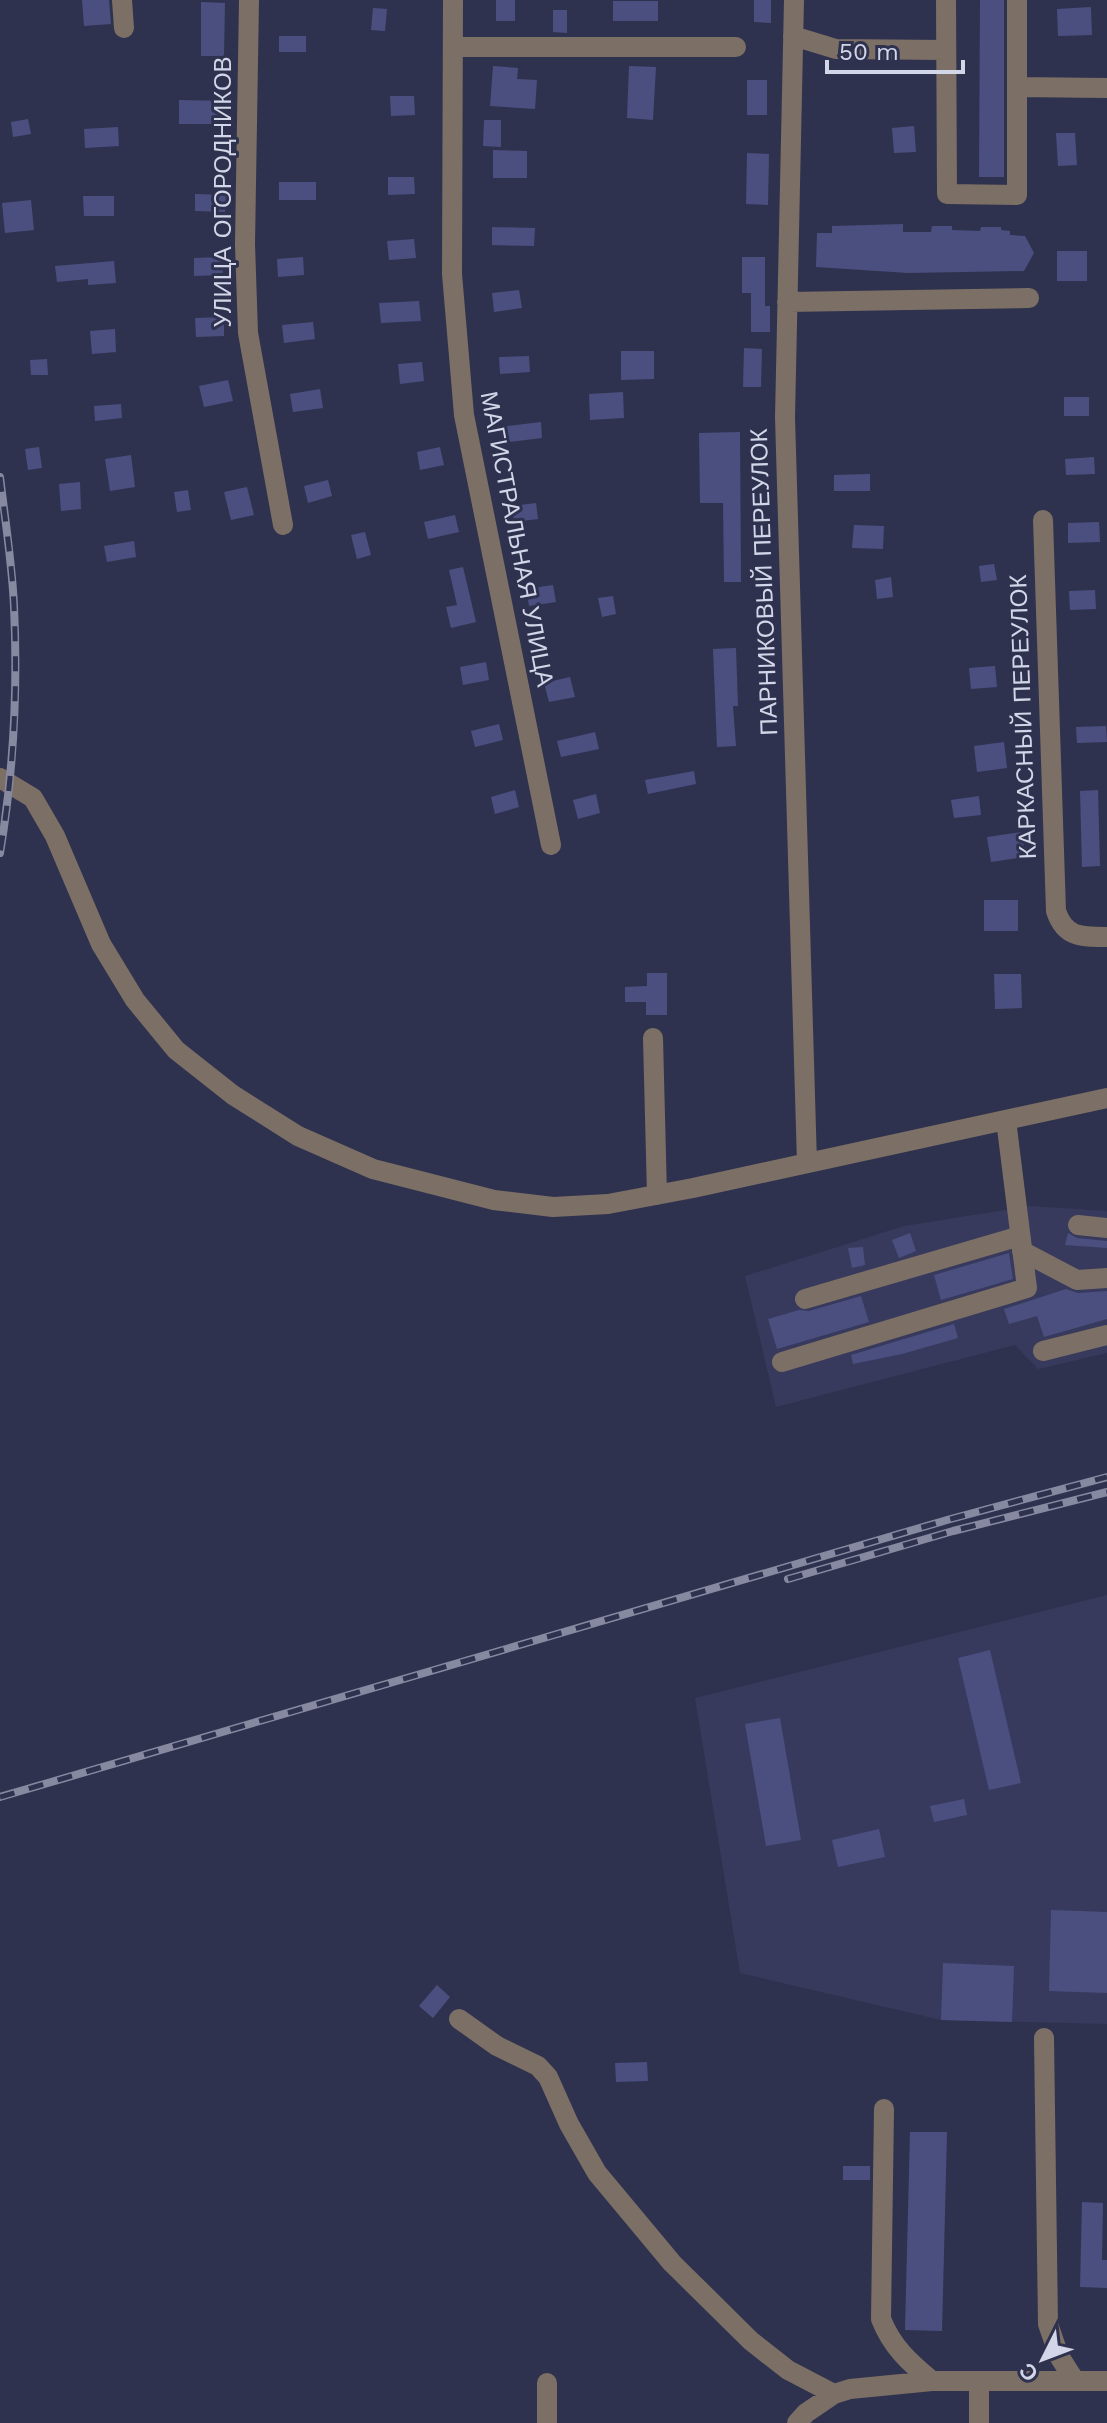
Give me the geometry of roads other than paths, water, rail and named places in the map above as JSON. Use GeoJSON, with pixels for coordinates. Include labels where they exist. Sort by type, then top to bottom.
{"type":"FeatureCollection","features":[{"type":"Feature","properties":{"kind":"street"},"geometry":{"type":"LineString","coordinates":[[122,0],[124,28]]}},
{"type":"Feature","properties":{"kind":"street","name":"УЛИЦА ОГОРОДНИКОВ"},"geometry":{"type":"LineString","coordinates":[[249,0],[245,244],[248,333],[283,525]]}},
{"type":"Feature","properties":{"kind":"street","name":"МАГИСТРАЛЬНАЯ УЛИЦА"},"geometry":{"type":"LineString","coordinates":[[453,0],[452,274],[464,415],[551,845]]}},
{"type":"Feature","properties":{"kind":"street","name":"ПАРНИКОВЫЙ ПЕРЕУЛОК"},"geometry":{"type":"LineString","coordinates":[[794,0],[785,417],[807,1163]]}},
{"type":"Feature","properties":{"kind":"street"},"geometry":{"type":"LineString","coordinates":[[946,0],[947,194],[1017,195],[1017,0]]}},
{"type":"Feature","properties":{"kind":"street"},"geometry":{"type":"LineString","coordinates":[[793,36],[836,49],[946,50]]}},
{"type":"Feature","properties":{"kind":"street"},"geometry":{"type":"LineString","coordinates":[[453,47],[736,47]]}},
{"type":"Feature","properties":{"kind":"street"},"geometry":{"type":"LineString","coordinates":[[1017,87],[1107,88]]}},
{"type":"Feature","properties":{"kind":"street"},"geometry":{"type":"LineString","coordinates":[[787,302],[1029,298]]}},
{"type":"Feature","properties":{"kind":"street","name":"КАРКАСНЫЙ ПЕРЕУЛОК"},"geometry":{"type":"LineString","coordinates":[[1043,520],[1056,911],[1059,921],[1071,935],[1107,937]]}},
{"type":"Feature","properties":{"kind":"street"},"geometry":{"type":"LineString","coordinates":[[0,778],[33,798],[55,836],[101,944],[135,1000],[176,1050],[233,1095],[298,1136],[373,1169],[494,1200],[553,1207],[608,1204],[1107,1098]]}},
{"type":"Feature","properties":{"kind":"street"},"geometry":{"type":"LineString","coordinates":[[653,1038],[657,1195]]}},
{"type":"Feature","properties":{"kind":"street"},"geometry":{"type":"LineString","coordinates":[[782,1362],[1027,1288],[1006,1120]]}},
{"type":"Feature","properties":{"kind":"street"},"geometry":{"type":"LineString","coordinates":[[1078,1225],[1107,1228]]}},
{"type":"Feature","properties":{"kind":"street"},"geometry":{"type":"LineString","coordinates":[[805,1299],[1021,1244],[1077,1280],[1107,1278]]}},
{"type":"Feature","properties":{"kind":"street"},"geometry":{"type":"LineString","coordinates":[[1043,1351],[1107,1335]]}},
{"type":"Feature","properties":{"kind":"street"},"geometry":{"type":"LineString","coordinates":[[459,2019],[497,2046],[538,2066],[552,2084],[569,2124],[597,2173],[672,2263],[751,2341],[788,2370],[834,2394]]}},
{"type":"Feature","properties":{"kind":"street"},"geometry":{"type":"LineString","coordinates":[[1044,2038],[1048,2324],[1059,2356],[1075,2381]]}},
{"type":"Feature","properties":{"kind":"street"},"geometry":{"type":"LineString","coordinates":[[884,2109],[881,2319],[888,2338],[905,2359],[932,2381]]}},
{"type":"Feature","properties":{"kind":"street"},"geometry":{"type":"LineString","coordinates":[[797,2423],[834,2394],[850,2389],[932,2381],[1107,2381]]}},
{"type":"Feature","properties":{"kind":"street"},"geometry":{"type":"LineString","coordinates":[[547,2383],[547,2423]]}},
{"type":"Feature","properties":{"kind":"street"},"geometry":{"type":"LineString","coordinates":[[979,2383],[979,2423]]}},
{"type":"Feature","properties":{"kind":"railway"},"geometry":{"type":"LineString","coordinates":[[0,477],[10,557],[15,637],[12,760],[0,853]]}},
{"type":"Feature","properties":{"kind":"railway"},"geometry":{"type":"LineString","coordinates":[[0,1797],[947,1520],[1107,1477]]}},
{"type":"Feature","properties":{"kind":"railway"},"geometry":{"type":"LineString","coordinates":[[788,1579],[953,1531],[1107,1492]]}}]}
